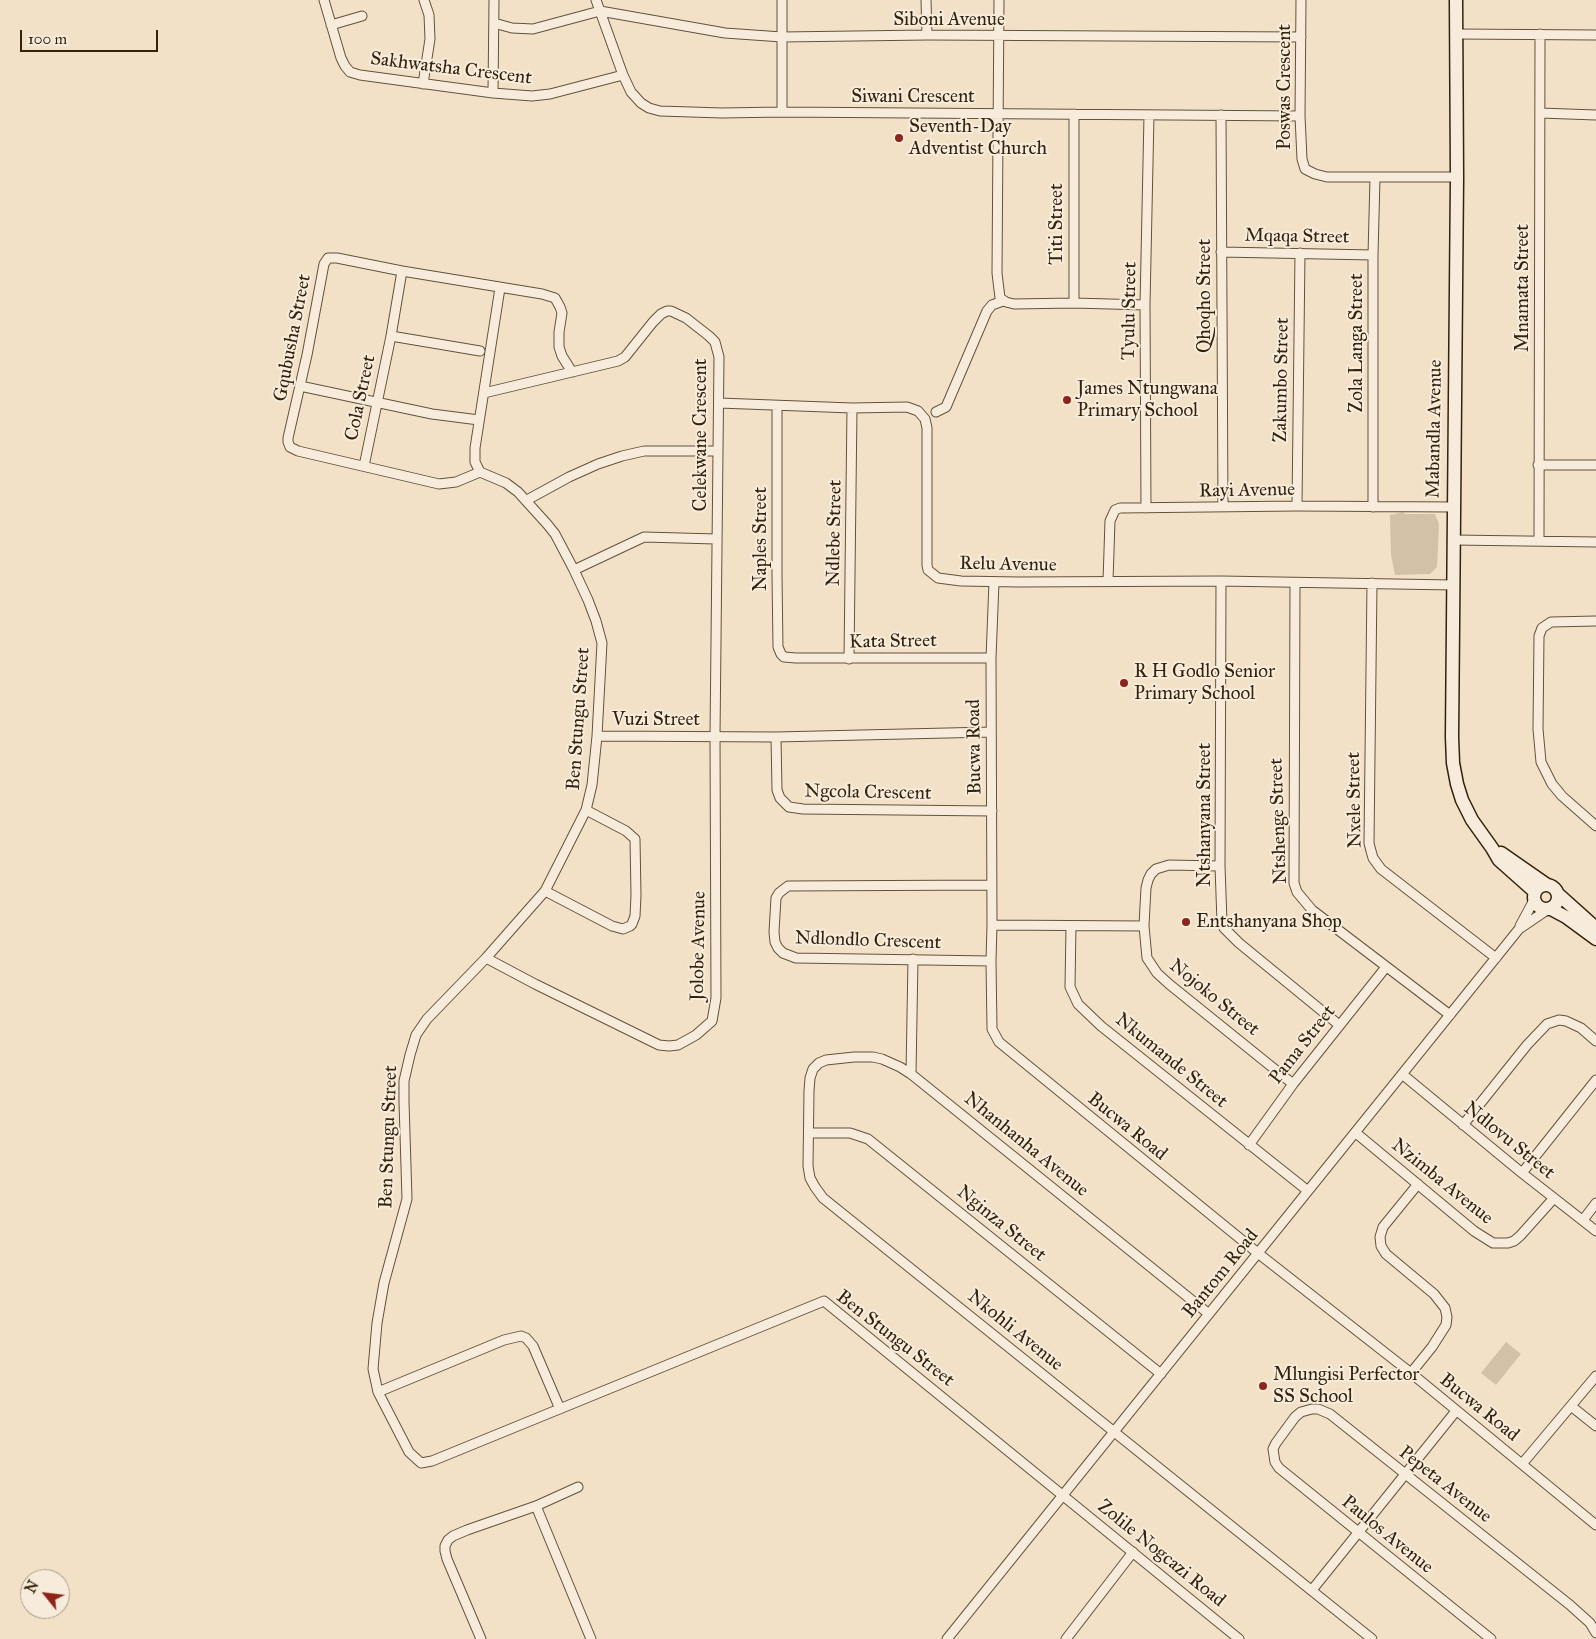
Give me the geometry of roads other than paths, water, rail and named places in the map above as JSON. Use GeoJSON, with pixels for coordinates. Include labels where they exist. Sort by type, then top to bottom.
{"type":"FeatureCollection","features":[{"type":"Feature","properties":{"kind":"street","name":"Sakhwatsha Crescent"},"geometry":{"type":"LineString","coordinates":[[324,0],[345,66],[350,72],[372,78],[493,93],[542,96],[623,75]]}},
{"type":"Feature","properties":{"kind":"street"},"geometry":{"type":"LineString","coordinates":[[423,84],[430,38],[429,15],[424,0]]}},
{"type":"Feature","properties":{"kind":"street"},"geometry":{"type":"LineString","coordinates":[[493,93],[494,0]]}},
{"type":"Feature","properties":{"kind":"street","name":"Siwani Crescent"},"geometry":{"type":"LineString","coordinates":[[596,0],[631,92],[649,108],[660,111],[722,113],[1300,116]]}},
{"type":"Feature","properties":{"kind":"street"},"geometry":{"type":"LineString","coordinates":[[782,0],[782,112]]}},
{"type":"Feature","properties":{"kind":"street"},"geometry":{"type":"LineString","coordinates":[[926,0],[927,35]]}},
{"type":"Feature","properties":{"kind":"street"},"geometry":{"type":"LineString","coordinates":[[999,0],[997,273],[999,294],[1003,301]]}},
{"type":"Feature","properties":{"kind":"street","name":"Poswas Crescent"},"geometry":{"type":"LineString","coordinates":[[1301,0],[1300,116],[1302,159],[1305,169],[1320,176],[1375,178],[1457,177]]}},
{"type":"Feature","properties":{"kind":"street","name":"Mabandla Avenue"},"geometry":{"type":"LineString","coordinates":[[1456,0],[1457,177],[1453,507],[1453,764],[1457,784],[1472,820],[1500,860],[1535,896]]}},
{"type":"Feature","properties":{"kind":"street"},"geometry":{"type":"LineString","coordinates":[[494,23],[512,28],[533,29],[600,11]]}},
{"type":"Feature","properties":{"kind":"street","name":"Siboni Avenue"},"geometry":{"type":"LineString","coordinates":[[600,11],[725,33],[782,37],[927,35],[998,37],[1301,37]]}},
{"type":"Feature","properties":{"kind":"street"},"geometry":{"type":"LineString","coordinates":[[331,25],[362,16]]}},
{"type":"Feature","properties":{"kind":"street"},"geometry":{"type":"LineString","coordinates":[[1457,34],[1596,35]]}},
{"type":"Feature","properties":{"kind":"street","name":"Mnamata Street"},"geometry":{"type":"LineString","coordinates":[[1539,541],[1540,34]]}},
{"type":"Feature","properties":{"kind":"street"},"geometry":{"type":"LineString","coordinates":[[1540,113],[1596,116]]}},
{"type":"Feature","properties":{"kind":"street","name":"Titi Street"},"geometry":{"type":"LineString","coordinates":[[1074,114],[1074,303]]}},
{"type":"Feature","properties":{"kind":"street","name":"Tyulu Street"},"geometry":{"type":"LineString","coordinates":[[1146,508],[1145,305],[1149,115]]}},
{"type":"Feature","properties":{"kind":"street","name":"Qhoqho Street"},"geometry":{"type":"LineString","coordinates":[[1221,115],[1223,507]]}},
{"type":"Feature","properties":{"kind":"street","name":"Zola Langa Street"},"geometry":{"type":"LineString","coordinates":[[1373,507],[1373,255],[1375,178]]}},
{"type":"Feature","properties":{"kind":"street","name":"Mqaqa Street"},"geometry":{"type":"LineString","coordinates":[[1221,252],[1373,255]]}},
{"type":"Feature","properties":{"kind":"street","name":"Zakumbo Street"},"geometry":{"type":"LineString","coordinates":[[1297,506],[1300,253]]}},
{"type":"Feature","properties":{"kind":"street","name":"Gqubusha Street"},"geometry":{"type":"LineString","coordinates":[[480,472],[456,482],[439,484],[298,451],[290,447],[288,442],[324,264],[328,258],[542,294],[555,298],[562,313],[559,332],[562,356],[572,372]]}},
{"type":"Feature","properties":{"kind":"street","name":"Cola Street"},"geometry":{"type":"LineString","coordinates":[[364,466],[391,336],[402,271]]}},
{"type":"Feature","properties":{"kind":"street"},"geometry":{"type":"LineString","coordinates":[[480,472],[476,467],[474,457],[500,288]]}},
{"type":"Feature","properties":{"kind":"street"},"geometry":{"type":"LineString","coordinates":[[936,412],[946,407],[987,311],[992,305],[1003,301],[1014,304],[1145,305]]}},
{"type":"Feature","properties":{"kind":"street","name":"Celekwane Crescent"},"geometry":{"type":"LineString","coordinates":[[484,393],[608,364],[624,357],[657,318],[671,311],[686,318],[700,328],[714,342],[719,357],[715,736]]}},
{"type":"Feature","properties":{"kind":"street","name":"Cola Street"},"geometry":{"type":"LineString","coordinates":[[391,336],[480,351]]}},
{"type":"Feature","properties":{"kind":"street"},"geometry":{"type":"LineString","coordinates":[[300,386],[432,414],[480,420]]}},
{"type":"Feature","properties":{"kind":"street","name":"Relu Avenue"},"geometry":{"type":"LineString","coordinates":[[718,403],[852,408],[907,407],[918,411],[923,415],[927,428],[926,565],[928,570],[938,578],[994,582],[1221,581],[1453,585]]}},
{"type":"Feature","properties":{"kind":"street","name":"Naples Street"},"geometry":{"type":"LineString","coordinates":[[777,406],[776,576],[778,647],[779,652],[784,657],[796,658]]}},
{"type":"Feature","properties":{"kind":"street","name":"Ndlebe Street"},"geometry":{"type":"LineString","coordinates":[[849,659],[852,408]]}},
{"type":"Feature","properties":{"kind":"street"},"geometry":{"type":"LineString","coordinates":[[526,500],[569,477],[622,456],[644,452],[718,451]]}},
{"type":"Feature","properties":{"kind":"street"},"geometry":{"type":"LineString","coordinates":[[1538,465],[1596,465]]}},
{"type":"Feature","properties":{"kind":"street","name":"Ben Stungu Street"},"geometry":{"type":"LineString","coordinates":[[480,472],[506,483],[526,500],[555,534],[574,570],[596,620],[602,643],[597,736],[592,785],[586,810],[545,892],[486,958],[427,1019],[416,1035],[410,1055],[405,1076],[404,1102],[407,1198],[384,1283],[377,1323],[373,1370],[378,1392],[409,1452],[421,1463],[432,1461],[824,1301],[1062,1494]]}},
{"type":"Feature","properties":{"kind":"street","name":"Rayi Avenue"},"geometry":{"type":"LineString","coordinates":[[1108,581],[1109,528],[1112,515],[1120,508],[1453,507]]}},
{"type":"Feature","properties":{"kind":"street"},"geometry":{"type":"LineString","coordinates":[[574,570],[644,537],[716,538]]}},
{"type":"Feature","properties":{"kind":"street"},"geometry":{"type":"LineString","coordinates":[[1454,540],[1596,542]]}},
{"type":"Feature","properties":{"kind":"street","name":"Ntshanyana Street"},"geometry":{"type":"LineString","coordinates":[[1221,581],[1220,866],[1222,922],[1224,928],[1239,944],[1338,1024]]}},
{"type":"Feature","properties":{"kind":"street","name":"Bucwa Road"},"geometry":{"type":"LineString","coordinates":[[994,582],[990,732],[992,811],[991,961],[992,1029],[999,1042],[1259,1254],[1411,1373],[1596,1525]]}},
{"type":"Feature","properties":{"kind":"street","name":"Ntshenge Street"},"geometry":{"type":"LineString","coordinates":[[1294,583],[1294,883],[1297,892],[1312,910],[1450,1015]]}},
{"type":"Feature","properties":{"kind":"street","name":"Nxele Street"},"geometry":{"type":"LineString","coordinates":[[1372,583],[1370,851],[1381,869],[1496,958]]}},
{"type":"Feature","properties":{"kind":"street"},"geometry":{"type":"LineString","coordinates":[[1596,621],[1551,622],[1542,628],[1539,636],[1538,719],[1539,749],[1541,762],[1546,774],[1562,796],[1596,826]]}},
{"type":"Feature","properties":{"kind":"street","name":"Kata Street"},"geometry":{"type":"LineString","coordinates":[[796,658],[991,658]]}},
{"type":"Feature","properties":{"kind":"street"},"geometry":{"type":"LineString","coordinates":[[715,736],[776,737],[990,732]]}},
{"type":"Feature","properties":{"kind":"street","name":"Vuzi Street"},"geometry":{"type":"LineString","coordinates":[[597,736],[715,736]]}},
{"type":"Feature","properties":{"kind":"street","name":"Jolobe Avenue"},"geometry":{"type":"LineString","coordinates":[[486,958],[659,1045],[678,1045],[696,1035],[712,1021],[716,998],[715,736]]}},
{"type":"Feature","properties":{"kind":"street","name":"Ngcola Crescent"},"geometry":{"type":"LineString","coordinates":[[776,737],[777,790],[780,798],[789,807],[803,810],[992,811]]}},
{"type":"Feature","properties":{"kind":"street"},"geometry":{"type":"LineString","coordinates":[[545,892],[612,926],[622,928],[632,924],[635,916],[636,902],[635,839],[626,831],[586,810]]}},
{"type":"Feature","properties":{"kind":"street","name":"Mabandla Avenue"},"geometry":{"type":"LineString","coordinates":[[1492,848],[1547,885]]}},
{"type":"Feature","properties":{"kind":"street","name":"Nojoko Street"},"geometry":{"type":"LineString","coordinates":[[1220,866],[1169,865],[1156,869],[1148,880],[1146,888],[1144,926],[1147,958],[1157,973],[1293,1084]]}},
{"type":"Feature","properties":{"kind":"street","name":"Ndlondlo Crescent"},"geometry":{"type":"LineString","coordinates":[[991,961],[807,959],[788,956],[778,948],[775,942],[776,898],[788,886],[992,885]]}},
{"type":"Feature","properties":{"kind":"street"},"geometry":{"type":"LineString","coordinates":[[1596,928],[1558,894],[1553,887],[1541,886],[1535,896],[1539,907],[1549,909],[1566,917],[1596,939]]}},
{"type":"Feature","properties":{"kind":"street"},"geometry":{"type":"LineString","coordinates":[[1549,909],[1557,903],[1558,894]]}},
{"type":"Feature","properties":{"kind":"street","name":"Bantom Road"},"geometry":{"type":"LineString","coordinates":[[947,1639],[1519,929],[1535,896]]}},
{"type":"Feature","properties":{"kind":"street","name":"Bantom Road"},"geometry":{"type":"LineString","coordinates":[[1519,929],[1549,909]]}},
{"type":"Feature","properties":{"kind":"street"},"geometry":{"type":"LineString","coordinates":[[992,925],[1144,926]]}},
{"type":"Feature","properties":{"kind":"street","name":"Nkumande Street"},"geometry":{"type":"LineString","coordinates":[[1070,926],[1070,987],[1078,1004],[1101,1026],[1308,1191]]}},
{"type":"Feature","properties":{"kind":"street"},"geometry":{"type":"LineString","coordinates":[[911,1074],[913,959]]}},
{"type":"Feature","properties":{"kind":"street","name":"Pama Street"},"geometry":{"type":"LineString","coordinates":[[1249,1145],[1338,1024],[1386,966]]}},
{"type":"Feature","properties":{"kind":"street"},"geometry":{"type":"LineString","coordinates":[[1463,1125],[1527,1045],[1547,1024],[1559,1020],[1566,1021],[1581,1028],[1596,1041]]}},
{"type":"Feature","properties":{"kind":"street","name":"Nkohli Avenue"},"geometry":{"type":"LineString","coordinates":[[911,1074],[890,1062],[873,1057],[830,1059],[823,1061],[813,1069],[810,1078],[808,1166],[810,1178],[823,1198],[1372,1639]]}},
{"type":"Feature","properties":{"kind":"street","name":"Nhanhanha Avenue"},"geometry":{"type":"LineString","coordinates":[[911,1074],[1209,1314]]}},
{"type":"Feature","properties":{"kind":"street","name":"Ndlovu Street"},"geometry":{"type":"LineString","coordinates":[[1402,1074],[1596,1231]]}},
{"type":"Feature","properties":{"kind":"street"},"geometry":{"type":"LineString","coordinates":[[1522,1173],[1596,1080]]}},
{"type":"Feature","properties":{"kind":"street","name":"Nginza Street"},"geometry":{"type":"LineString","coordinates":[[809,1133],[850,1133],[868,1139],[1161,1374]]}},
{"type":"Feature","properties":{"kind":"street","name":"Nzimba Avenue"},"geometry":{"type":"LineString","coordinates":[[1356,1133],[1484,1238],[1493,1243],[1500,1244],[1514,1241],[1554,1198]]}},
{"type":"Feature","properties":{"kind":"street"},"geometry":{"type":"LineString","coordinates":[[1411,1373],[1432,1347],[1446,1325],[1445,1308],[1434,1294],[1386,1254],[1381,1246],[1380,1237],[1384,1227],[1418,1184]]}},
{"type":"Feature","properties":{"kind":"street"},"geometry":{"type":"LineString","coordinates":[[1583,1220],[1596,1203]]}},
{"type":"Feature","properties":{"kind":"street"},"geometry":{"type":"LineString","coordinates":[[378,1392],[504,1340],[521,1336],[526,1338],[533,1346],[560,1409]]}},
{"type":"Feature","properties":{"kind":"street"},"geometry":{"type":"LineString","coordinates":[[1522,1464],[1596,1376]]}},
{"type":"Feature","properties":{"kind":"street"},"geometry":{"type":"LineString","coordinates":[[1571,1406],[1596,1426]]}},
{"type":"Feature","properties":{"kind":"street","name":"Pepeta Avenue"},"geometry":{"type":"LineString","coordinates":[[1273,1449],[1295,1417],[1307,1409],[1318,1409],[1330,1414],[1570,1605],[1590,1624],[1596,1633]]}},
{"type":"Feature","properties":{"kind":"street"},"geometry":{"type":"LineString","coordinates":[[1312,1590],[1456,1411]]}},
{"type":"Feature","properties":{"kind":"street","name":"Paulos Avenue"},"geometry":{"type":"LineString","coordinates":[[1273,1449],[1275,1462],[1279,1468],[1491,1639]]}},
{"type":"Feature","properties":{"kind":"street"},"geometry":{"type":"LineString","coordinates":[[481,1639],[448,1559],[445,1546],[454,1536],[536,1506],[578,1487]]}},
{"type":"Feature","properties":{"kind":"street","name":"Zolile Nogcazi Road"},"geometry":{"type":"LineString","coordinates":[[1062,1494],[1240,1639]]}},
{"type":"Feature","properties":{"kind":"street"},"geometry":{"type":"LineString","coordinates":[[536,1506],[591,1639]]}},
{"type":"Feature","properties":{"kind":"street"},"geometry":{"type":"LineString","coordinates":[[1066,1639],[1133,1552]]}},
{"type":"Feature","properties":{"kind":"place","name":"Seventh-Day Adventist Church"},"geometry":{"type":"Point","coordinates":[899,138]}},
{"type":"Feature","properties":{"kind":"place","name":"James Ntungwana Primary School"},"geometry":{"type":"Point","coordinates":[1067,400]}},
{"type":"Feature","properties":{"kind":"place","name":"R H Godlo Senior Primary School"},"geometry":{"type":"Point","coordinates":[1124,683]}},
{"type":"Feature","properties":{"kind":"place","name":"Entshanyana Shop"},"geometry":{"type":"Point","coordinates":[1186,922]}},
{"type":"Feature","properties":{"kind":"place","name":"Mlungisi Perfector SS School"},"geometry":{"type":"Point","coordinates":[1263,1386]}}]}
